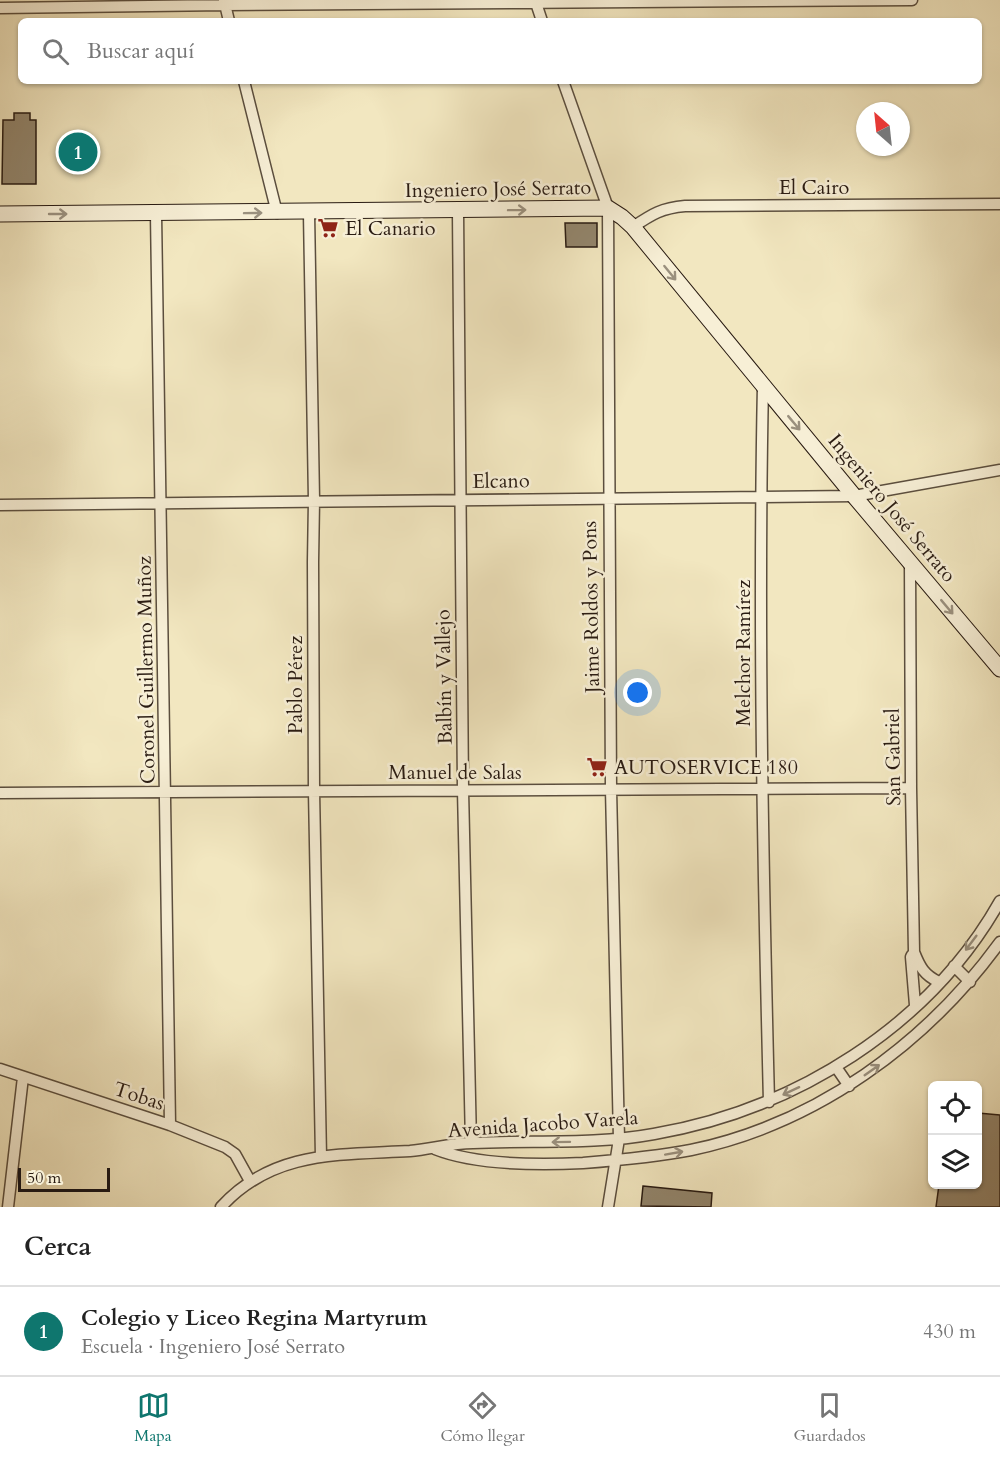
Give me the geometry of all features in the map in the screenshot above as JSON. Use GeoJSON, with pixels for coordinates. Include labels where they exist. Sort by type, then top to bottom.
{"type":"FeatureCollection","features":[{"type":"Feature","properties":{"kind":"street"},"geometry":{"type":"LineString","coordinates":[[0,8],[224,2],[912,0]]}},
{"type":"Feature","properties":{"kind":"street"},"geometry":{"type":"LineString","coordinates":[[224,2],[228,18]]}},
{"type":"Feature","properties":{"kind":"street"},"geometry":{"type":"LineString","coordinates":[[535,2],[541,18]]}},
{"type":"Feature","properties":{"kind":"street"},"geometry":{"type":"LineString","coordinates":[[245,84],[277,213]]}},
{"type":"Feature","properties":{"kind":"street","name":"Jaime Roldos y Pons"},"geometry":{"type":"LineString","coordinates":[[564,84],[608,208],[611,789],[619,1139],[608,1207]]}},
{"type":"Feature","properties":{"kind":"street","name":"El Cairo"},"geometry":{"type":"LineString","coordinates":[[633,227],[660,210],[685,206],[1000,204]]}},
{"type":"Feature","properties":{"kind":"street","name":"Ingeniero José Serrato"},"geometry":{"type":"LineString","coordinates":[[0,214],[309,213],[608,208],[633,227],[854,496],[1000,669]]}},
{"type":"Feature","properties":{"kind":"street","name":"Balbín y Vallejo"},"geometry":{"type":"LineString","coordinates":[[458,211],[463,790],[471,1143]]}},
{"type":"Feature","properties":{"kind":"street","name":"Pablo Pérez"},"geometry":{"type":"LineString","coordinates":[[309,213],[314,500],[314,791],[321,1157]]}},
{"type":"Feature","properties":{"kind":"street","name":"Coronel Guillermo Muñoz"},"geometry":{"type":"LineString","coordinates":[[156,214],[167,792],[170,1125]]}},
{"type":"Feature","properties":{"kind":"street","name":"Melchor Ramírez"},"geometry":{"type":"LineString","coordinates":[[763,385],[760,497],[761,789],[769,1102]]}},
{"type":"Feature","properties":{"kind":"street","name":"Elcano"},"geometry":{"type":"LineString","coordinates":[[0,505],[854,496],[1000,470]]}},
{"type":"Feature","properties":{"kind":"street","name":"San Gabriel"},"geometry":{"type":"LineString","coordinates":[[909,562],[914,952],[927,977],[939,982]]}},
{"type":"Feature","properties":{"kind":"street","name":"Manuel de Salas"},"geometry":{"type":"LineString","coordinates":[[0,793],[911,788]]}},
{"type":"Feature","properties":{"kind":"street","name":"Avenida Jacobo Varela"},"geometry":{"type":"LineString","coordinates":[[221,1207],[250,1181],[297,1161],[321,1157],[435,1149],[471,1143],[619,1139],[701,1124],[769,1102],[836,1067],[878,1038],[954,966],[972,944],[1000,901]]}},
{"type":"Feature","properties":{"kind":"street","name":"Avenida Jacobo Varela"},"geometry":{"type":"LineString","coordinates":[[435,1149],[444,1153],[488,1160],[544,1165],[649,1157],[693,1149],[733,1138],[796,1113],[849,1086],[895,1053],[924,1029],[970,982],[1000,942]]}},
{"type":"Feature","properties":{"kind":"street","name":"San Gabriel"},"geometry":{"type":"LineString","coordinates":[[914,952],[911,957],[915,1005]]}},
{"type":"Feature","properties":{"kind":"street"},"geometry":{"type":"LineString","coordinates":[[954,966],[970,982]]}},
{"type":"Feature","properties":{"kind":"street"},"geometry":{"type":"LineString","coordinates":[[836,1067],[849,1086]]}},
{"type":"Feature","properties":{"kind":"street","name":"Tobas"},"geometry":{"type":"LineString","coordinates":[[0,1069],[170,1125],[225,1147],[235,1154],[250,1181]]}},
{"type":"Feature","properties":{"kind":"street"},"geometry":{"type":"LineString","coordinates":[[8,1207],[24,1077]]}},
{"type":"Feature","properties":{"kind":"building"},"geometry":{"type":"Polygon","coordinates":[[[14,113],[30,113],[30,120],[36,120],[36,184],[2,184],[3,120],[14,120],[14,113]]]}},
{"type":"Feature","properties":{"kind":"building"},"geometry":{"type":"Polygon","coordinates":[[[565,223],[597,223],[597,247],[566,247],[565,223]]]}},
{"type":"Feature","properties":{"kind":"building"},"geometry":{"type":"Polygon","coordinates":[[[982,1113],[1000,1115],[1000,1207],[936,1207],[938,1189],[982,1189],[982,1113]]]}},
{"type":"Feature","properties":{"kind":"building"},"geometry":{"type":"Polygon","coordinates":[[[643,1186],[712,1193],[711,1207],[641,1206],[643,1186]]]}},
{"type":"Feature","properties":{"kind":"place","name":"Colegio y Liceo Regina Martyrum"},"geometry":{"type":"Point","coordinates":[78,152]}},
{"type":"Feature","properties":{"kind":"place","name":"El Canario"},"geometry":{"type":"Point","coordinates":[328,228]}},
{"type":"Feature","properties":{"kind":"place","name":"AUTOSERVICE 180"},"geometry":{"type":"Point","coordinates":[597,767]}}]}
